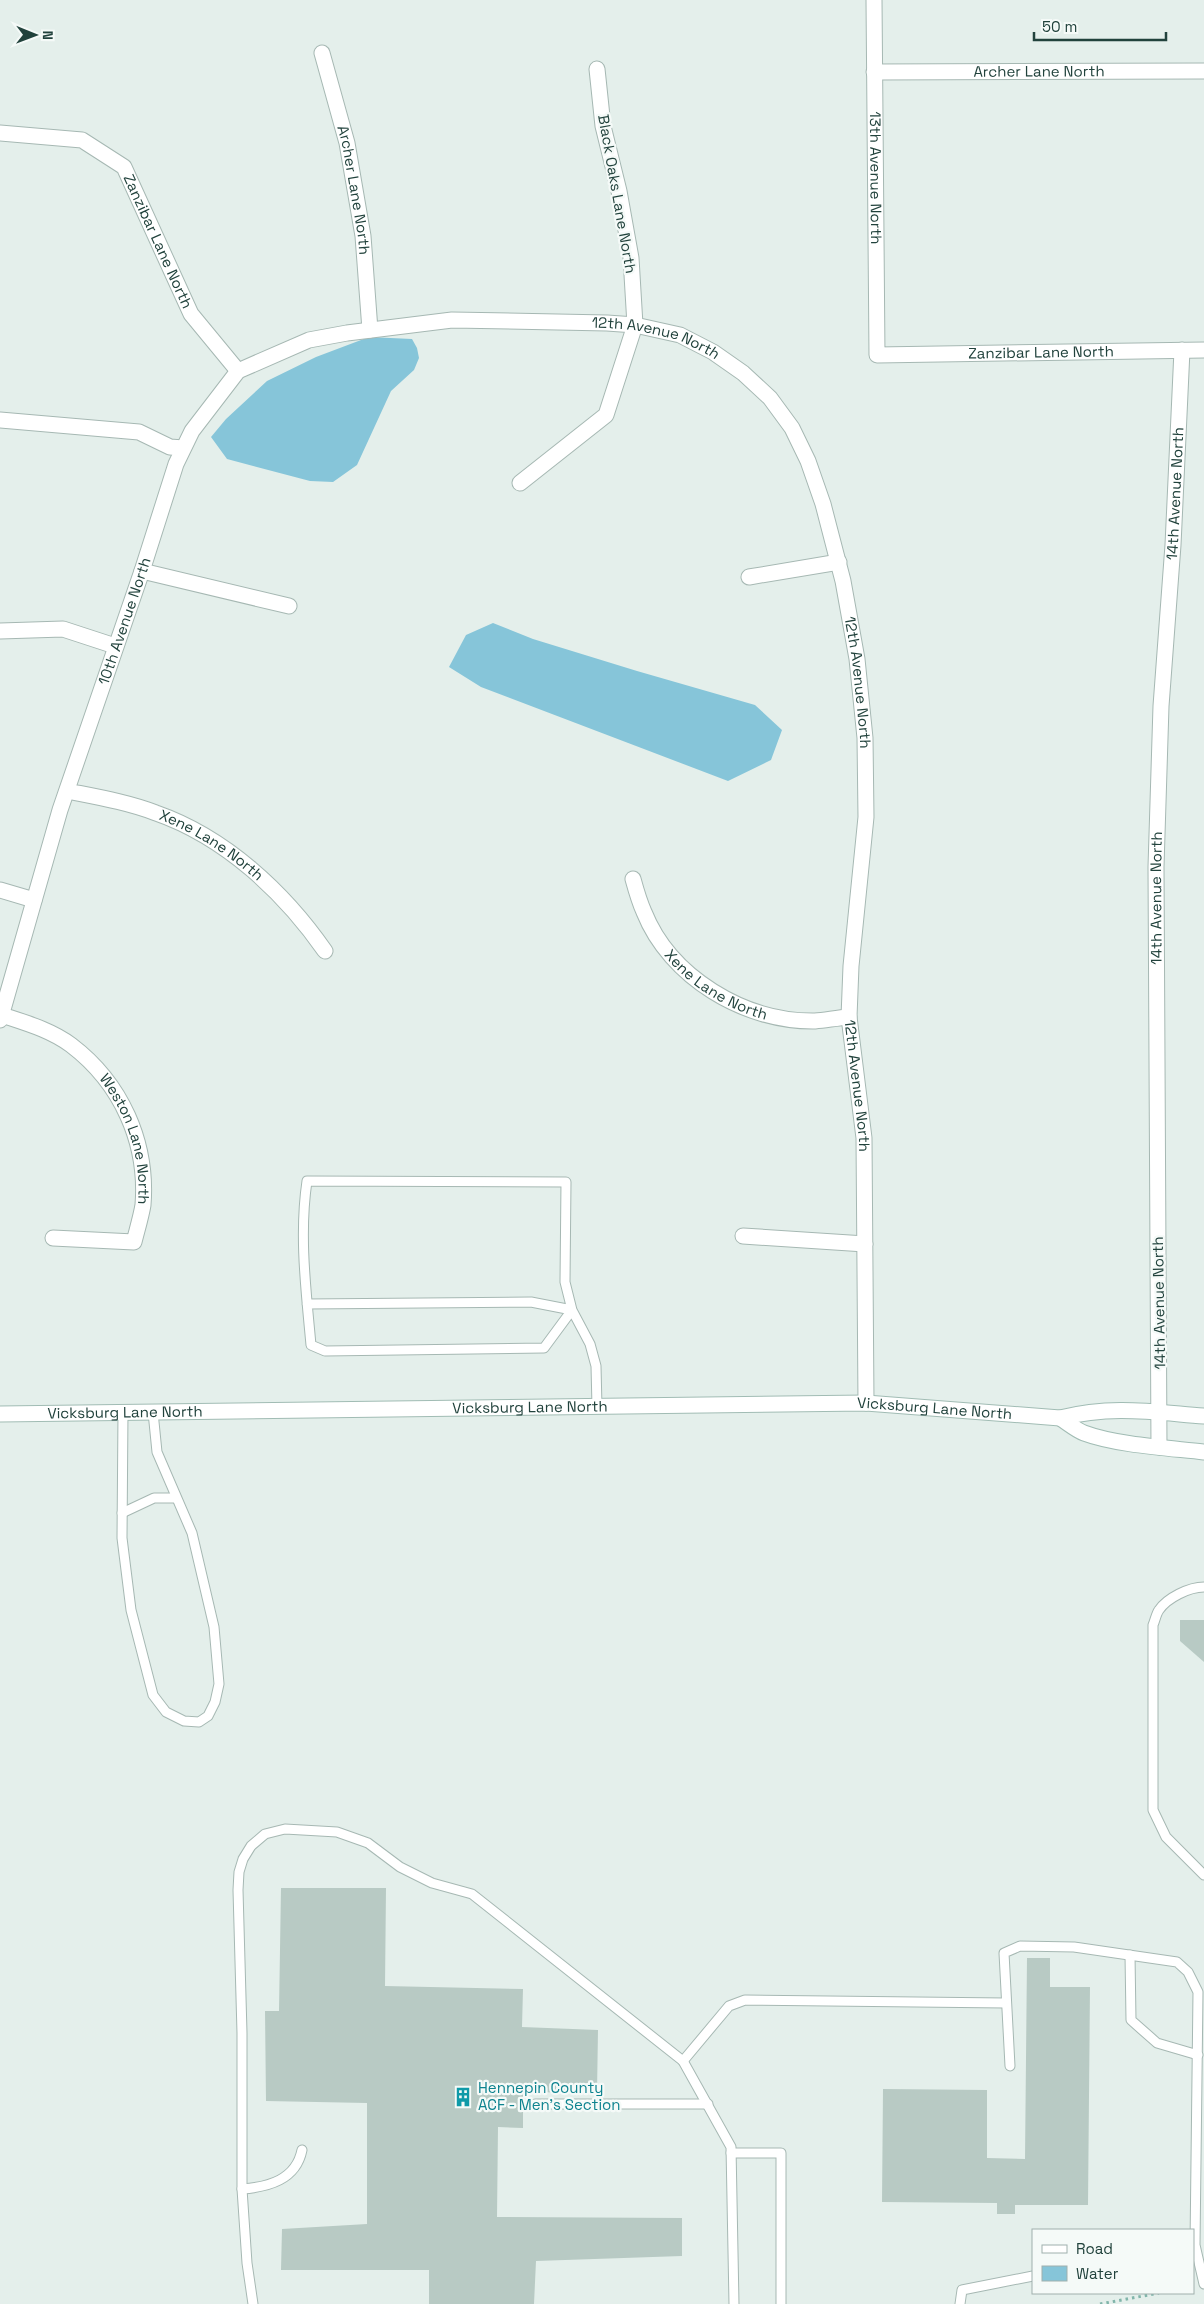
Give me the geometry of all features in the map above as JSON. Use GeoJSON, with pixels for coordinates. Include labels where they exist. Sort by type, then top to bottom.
{"type":"FeatureCollection","features":[{"type":"Feature","properties":{"kind":"street","name":"13th Avenue North"},"geometry":{"type":"LineString","coordinates":[[874,0],[877,355]]}},
{"type":"Feature","properties":{"kind":"street","name":"Archer Lane North"},"geometry":{"type":"LineString","coordinates":[[322,53],[347,143],[363,236],[370,330]]}},
{"type":"Feature","properties":{"kind":"street","name":"Black Oaks Lane North"},"geometry":{"type":"LineString","coordinates":[[520,482],[606,415],[635,325],[630,258],[619,190],[603,126],[597,69]]}},
{"type":"Feature","properties":{"kind":"street","name":"Archer Lane North"},"geometry":{"type":"LineString","coordinates":[[874,72],[1204,72]]}},
{"type":"Feature","properties":{"kind":"street","name":"Zanzibar Lane North"},"geometry":{"type":"LineString","coordinates":[[0,133],[82,140],[124,168],[191,314],[238,371]]}},
{"type":"Feature","properties":{"kind":"street","name":"12th Avenue North"},"geometry":{"type":"LineString","coordinates":[[370,330],[452,320],[635,325],[680,335],[713,352],[743,373],[770,398],[792,428],[808,461],[839,562],[857,659],[865,738],[866,818],[851,966],[849,1017],[850,1038],[864,1138],[866,1403]]}},
{"type":"Feature","properties":{"kind":"street","name":"10th Avenue North"},"geometry":{"type":"LineString","coordinates":[[1,1017],[67,791],[142,571],[176,464],[192,431],[238,371],[310,340],[370,330]]}},
{"type":"Feature","properties":{"kind":"street","name":"14th Avenue North"},"geometry":{"type":"LineString","coordinates":[[1159,1447],[1156,867],[1161,706],[1173,545],[1182,350]]}},
{"type":"Feature","properties":{"kind":"street","name":"Zanzibar Lane North"},"geometry":{"type":"LineString","coordinates":[[877,355],[1204,350]]}},
{"type":"Feature","properties":{"kind":"street"},"geometry":{"type":"LineString","coordinates":[[0,420],[139,432],[170,446],[184,448]]}},
{"type":"Feature","properties":{"kind":"street"},"geometry":{"type":"LineString","coordinates":[[749,577],[839,562]]}},
{"type":"Feature","properties":{"kind":"street"},"geometry":{"type":"LineString","coordinates":[[142,571],[289,606]]}},
{"type":"Feature","properties":{"kind":"street"},"geometry":{"type":"LineString","coordinates":[[0,631],[63,629],[115,646]]}},
{"type":"Feature","properties":{"kind":"street","name":"Xene Lane North"},"geometry":{"type":"LineString","coordinates":[[67,791],[112,800],[157,813],[200,833],[238,859],[274,890],[306,924],[325,951]]}},
{"type":"Feature","properties":{"kind":"street","name":"Xene Lane North"},"geometry":{"type":"LineString","coordinates":[[633,879],[644,913],[661,943],[684,969],[713,992],[744,1008],[778,1017],[814,1021],[849,1017]]}},
{"type":"Feature","properties":{"kind":"street"},"geometry":{"type":"LineString","coordinates":[[0,890],[34,900]]}},
{"type":"Feature","properties":{"kind":"street","name":"Weston Lane North"},"geometry":{"type":"LineString","coordinates":[[1,1017],[38,1026],[70,1045],[98,1069],[120,1098],[135,1132],[142,1169],[142,1206],[134,1242],[53,1238]]}},
{"type":"Feature","properties":{"kind":"street"},"geometry":{"type":"LineString","coordinates":[[743,1236],[865,1244]]}},
{"type":"Feature","properties":{"kind":"street","name":"Vicksburg Lane North"},"geometry":{"type":"LineString","coordinates":[[0,1414],[866,1403],[1060,1418],[1084,1412],[1114,1409],[1204,1416]]}},
{"type":"Feature","properties":{"kind":"street","name":"Vicksburg Lane North"},"geometry":{"type":"LineString","coordinates":[[1060,1418],[1082,1432],[1097,1437],[1204,1452]]}},
{"type":"Feature","properties":{"kind":"lane"},"geometry":{"type":"LineString","coordinates":[[572,1310],[544,1348],[326,1351],[311,1345],[304,1266],[304,1208],[308,1180],[545,1180],[566,1182],[566,1282],[572,1310],[590,1344],[596,1366],[597,1406]]}},
{"type":"Feature","properties":{"kind":"lane"},"geometry":{"type":"LineString","coordinates":[[307,1304],[531,1302],[572,1310]]}},
{"type":"Feature","properties":{"kind":"lane"},"geometry":{"type":"LineString","coordinates":[[123,1412],[122,1538],[131,1610],[154,1695],[166,1712],[184,1721],[199,1722],[208,1716],[215,1702],[219,1684],[214,1627],[192,1532],[156,1452],[153,1412]]}},
{"type":"Feature","properties":{"kind":"lane"},"geometry":{"type":"LineString","coordinates":[[122,1513],[154,1498],[176,1498]]}},
{"type":"Feature","properties":{"kind":"lane"},"geometry":{"type":"LineString","coordinates":[[1204,1587],[1198,1587],[1176,1595],[1159,1610],[1153,1625],[1153,1810],[1166,1837],[1204,1875]]}},
{"type":"Feature","properties":{"kind":"lane"},"geometry":{"type":"LineString","coordinates":[[253,2304],[247,2263],[242,2189],[239,1872],[251,1846],[265,1834],[285,1829],[337,1832],[352,1835],[368,1843],[400,1867],[424,1879],[472,1894],[683,2061],[730,2147],[734,2304]]}},
{"type":"Feature","properties":{"kind":"lane"},"geometry":{"type":"LineString","coordinates":[[1010,2066],[1005,2003],[1004,1953],[1020,1946],[1074,1947],[1177,1962],[1188,1972],[1198,1992],[1194,2246],[1204,2284]]}},
{"type":"Feature","properties":{"kind":"lane"},"geometry":{"type":"LineString","coordinates":[[1130,1955],[1131,2020],[1157,2043],[1198,2055]]}},
{"type":"Feature","properties":{"kind":"lane"},"geometry":{"type":"LineString","coordinates":[[683,2061],[729,2006],[745,2000],[1005,2003]]}},
{"type":"Feature","properties":{"kind":"lane"},"geometry":{"type":"LineString","coordinates":[[535,2104],[708,2104]]}},
{"type":"Feature","properties":{"kind":"lane"},"geometry":{"type":"LineString","coordinates":[[242,2189],[277,2183],[300,2160],[302,2150]]}},
{"type":"Feature","properties":{"kind":"lane"},"geometry":{"type":"LineString","coordinates":[[731,2154],[781,2153],[781,2304]]}},
{"type":"Feature","properties":{"kind":"lane"},"geometry":{"type":"LineString","coordinates":[[960,2304],[962,2290],[1032,2276]]}},
{"type":"Feature","properties":{"kind":"path"},"geometry":{"type":"LineString","coordinates":[[1100,2304],[1154,2294]]}},
{"type":"Feature","properties":{"kind":"water"},"geometry":{"type":"Polygon","coordinates":[[[369,337],[412,339],[417,348],[419,358],[414,370],[391,391],[357,465],[333,482],[310,481],[227,459],[211,437],[226,419],[267,381],[316,357],[369,337]]]}},
{"type":"Feature","properties":{"kind":"water"},"geometry":{"type":"Polygon","coordinates":[[[493,623],[533,639],[755,705],[782,730],[771,760],[728,781],[481,687],[449,667],[466,635],[493,623]]]}},
{"type":"Feature","properties":{"kind":"building"},"geometry":{"type":"Polygon","coordinates":[[[1180,1620],[1204,1620],[1204,1662],[1180,1641],[1180,1620]]]}},
{"type":"Feature","properties":{"kind":"building","name":"Hennepin County ACF - Men's Section"},"geometry":{"type":"Polygon","coordinates":[[[281,1888],[386,1888],[385,1986],[523,1989],[522,2027],[598,2030],[597,2093],[523,2092],[523,2128],[498,2127],[497,2217],[682,2218],[682,2256],[536,2261],[534,2304],[429,2304],[429,2270],[281,2270],[282,2229],[367,2224],[367,2103],[266,2101],[265,2011],[279,2011],[281,1888]]]}},
{"type":"Feature","properties":{"kind":"building"},"geometry":{"type":"Polygon","coordinates":[[[1027,1958],[1050,1958],[1050,1987],[1090,1987],[1088,2205],[1015,2205],[1015,2214],[997,2214],[997,2203],[882,2202],[883,2089],[987,2090],[987,2158],[1025,2159],[1027,1958]]]}},
{"type":"Feature","properties":{"kind":"place","name":"Hennepin County ACF - Men's Section"},"geometry":{"type":"Point","coordinates":[463,2097]}}]}
